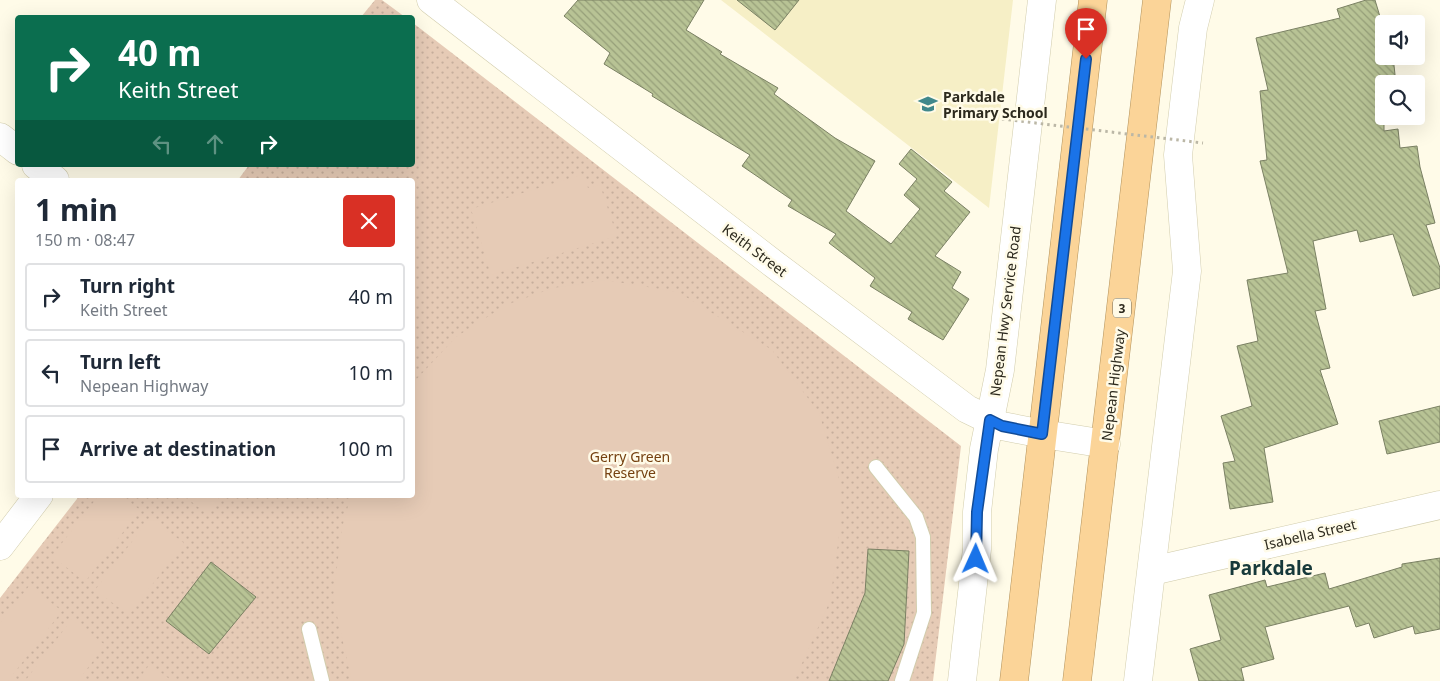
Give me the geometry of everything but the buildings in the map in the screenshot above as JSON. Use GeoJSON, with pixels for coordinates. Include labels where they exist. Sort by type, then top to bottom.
{"type":"FeatureCollection","features":[{"type":"Feature","properties":{"kind":"highway"},"geometry":{"type":"LineString","coordinates":[[1014,681],[1094,0]]}},
{"type":"Feature","properties":{"kind":"highway","name":"Nepean Highway"},"geometry":{"type":"LineString","coordinates":[[1077,681],[1157,0]]}},
{"type":"Feature","properties":{"kind":"street","name":"Keith Street"},"geometry":{"type":"LineString","coordinates":[[431,0],[774,265],[968,409],[1002,426],[1106,444]]}},
{"type":"Feature","properties":{"kind":"street","name":"Nepean Hwy Service Road"},"geometry":{"type":"LineString","coordinates":[[962,681],[977,554],[977,512],[990,420],[1000,370],[1042,0]]}},
{"type":"Feature","properties":{"kind":"street"},"geometry":{"type":"LineString","coordinates":[[1138,681],[1187,271],[1178,155],[1193,28],[1200,0]]}},
{"type":"Feature","properties":{"kind":"street"},"geometry":{"type":"LineString","coordinates":[[0,137],[15,149]]}},
{"type":"Feature","properties":{"kind":"street"},"geometry":{"type":"LineString","coordinates":[[39,167],[52,178]]}},
{"type":"Feature","properties":{"kind":"street"},"geometry":{"type":"LineString","coordinates":[[0,546],[37,498]]}},
{"type":"Feature","properties":{"kind":"street","name":"Isabella Street"},"geometry":{"type":"LineString","coordinates":[[1152,571],[1440,505]]}},
{"type":"Feature","properties":{"kind":"lane"},"geometry":{"type":"LineString","coordinates":[[876,467],[916,517],[923,537],[924,613],[902,681]]}},
{"type":"Feature","properties":{"kind":"lane"},"geometry":{"type":"LineString","coordinates":[[309,629],[322,681]]}},
{"type":"Feature","properties":{"kind":"path"},"geometry":{"type":"LineString","coordinates":[[1002,119],[1203,143]]}},
{"type":"Feature","properties":{"kind":"shaded area","name":"Parkdale Primary School"},"geometry":{"type":"Polygon","coordinates":[[[721,0],[1013,0],[989,208],[721,0]]]}},
{"type":"Feature","properties":{"kind":"green space"},"geometry":{"type":"Polygon","coordinates":[[[375,0],[382,0],[402,15],[363,15],[375,0]]]}},
{"type":"Feature","properties":{"kind":"green space","name":"Gerry Green Reserve"},"geometry":{"type":"Polygon","coordinates":[[[415,25],[961,446],[933,681],[0,681],[0,598],[78,498],[415,498],[415,178],[239,178],[248,167],[415,167],[415,25]]]}},
{"type":"Feature","properties":{"kind":"green space"},"geometry":{"type":"Polygon","coordinates":[[[584,174],[588,188],[600,185],[617,236],[491,275],[471,209],[584,174]]]}},
{"type":"Feature","properties":{"kind":"green space"},"geometry":{"type":"Polygon","coordinates":[[[605,280],[678,292],[772,350],[819,413],[839,479],[839,536],[830,601],[793,681],[354,681],[351,677],[333,598],[342,528],[350,498],[415,498],[415,381],[456,337],[506,305],[553,288],[605,280]]]}},
{"type":"Feature","properties":{"kind":"green space"},"geometry":{"type":"Polygon","coordinates":[[[97,498],[125,498],[140,510],[85,582],[52,556],[97,498]]]}},
{"type":"Feature","properties":{"kind":"green space"},"geometry":{"type":"Polygon","coordinates":[[[187,498],[219,498],[207,514],[187,498]]]}},
{"type":"Feature","properties":{"kind":"green space"},"geometry":{"type":"Polygon","coordinates":[[[150,518],[184,543],[129,615],[95,590],[150,518]]]}},
{"type":"Feature","properties":{"kind":"green space"},"geometry":{"type":"Polygon","coordinates":[[[29,586],[62,611],[8,681],[0,677],[0,623],[29,586]]]}},
{"type":"Feature","properties":{"kind":"green space"},"geometry":{"type":"Polygon","coordinates":[[[72,619],[105,645],[78,681],[25,681],[72,619]]]}},
{"type":"Feature","properties":{"kind":"green space"},"geometry":{"type":"Polygon","coordinates":[[[150,664],[172,681],[137,681],[150,664]]]}},
{"type":"Feature","properties":{"kind":"place","name":"Parkdale Primary School"},"geometry":{"type":"Point","coordinates":[928,104]}},
{"type":"Feature","properties":{"kind":"district","name":"Parkdale"},"geometry":{"type":"Point","coordinates":[1271,568]}},
{"type":"Feature","properties":{"kind":"route"},"geometry":{"type":"LineString","coordinates":[[976,559],[977,512],[984,449],[990,420],[1002,426],[1042,434],[1086,59]]}}]}
